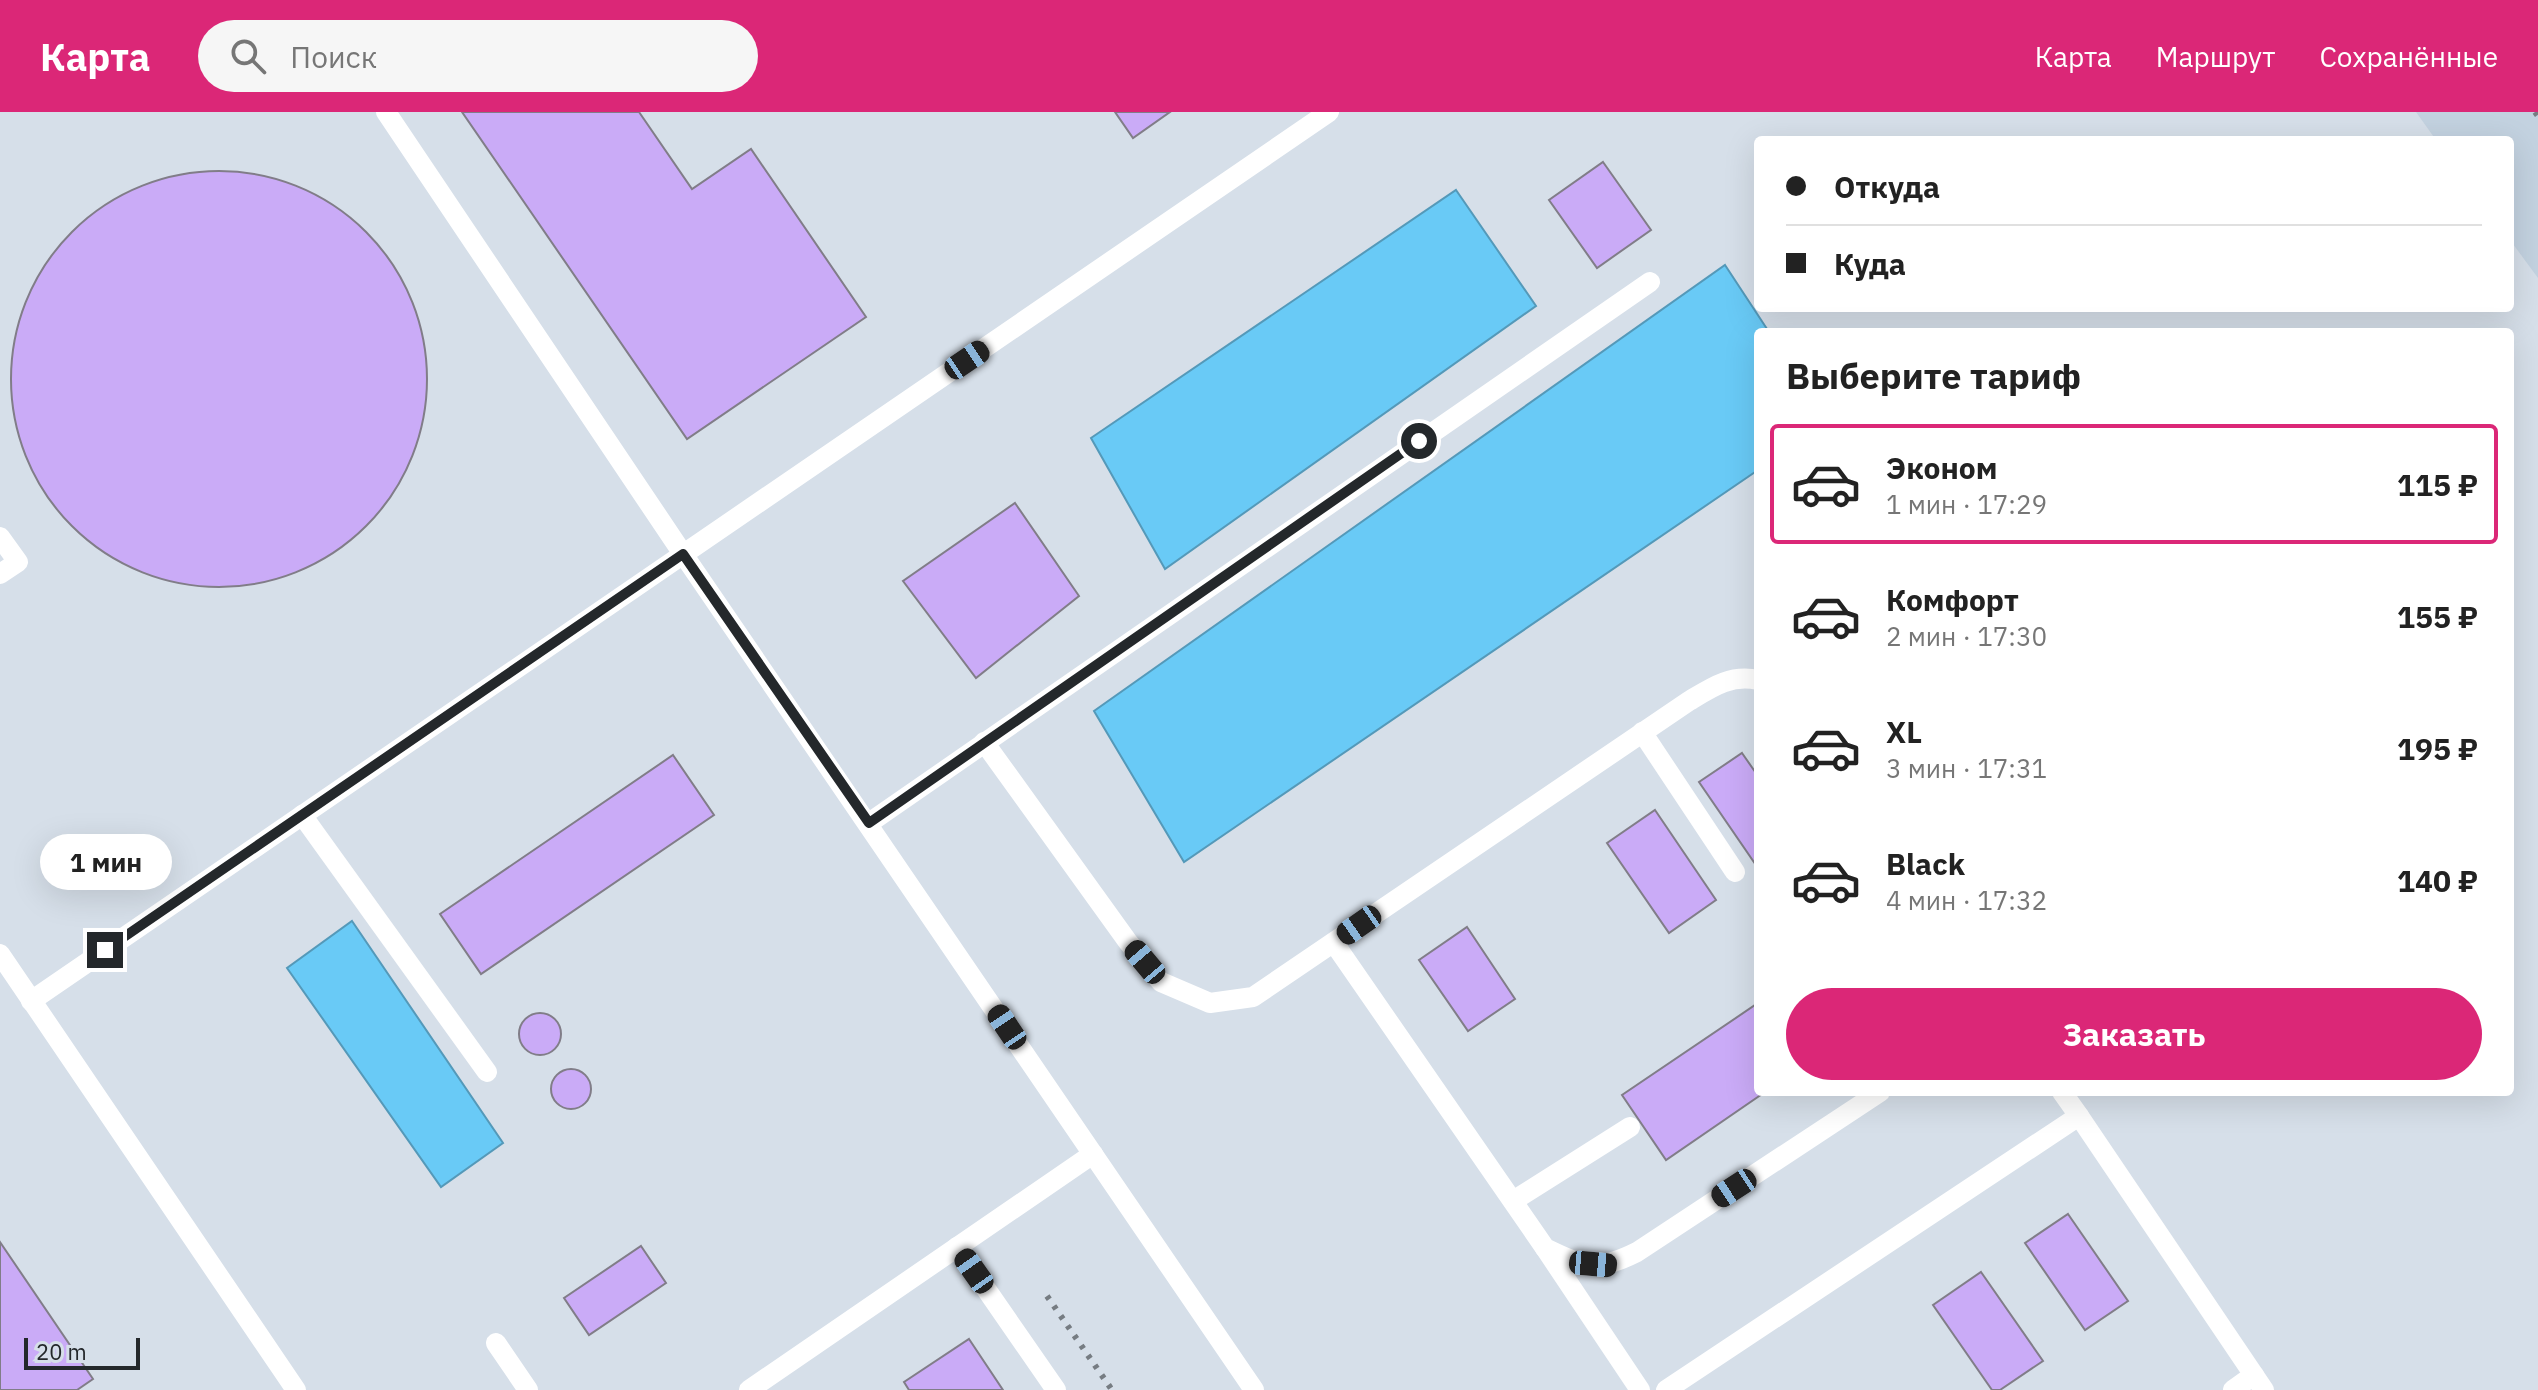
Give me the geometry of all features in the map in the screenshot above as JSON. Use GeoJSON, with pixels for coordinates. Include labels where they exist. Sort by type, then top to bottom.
{"type":"FeatureCollection","features":[{"type":"Feature","properties":{"kind":"lane"},"geometry":{"type":"LineString","coordinates":[[386,112],[683,554],[1254,1390]]}},
{"type":"Feature","properties":{"kind":"lane"},"geometry":{"type":"LineString","coordinates":[[31,1001],[1329,112]]}},
{"type":"Feature","properties":{"kind":"lane"},"geometry":{"type":"LineString","coordinates":[[869,823],[1650,282]]}},
{"type":"Feature","properties":{"kind":"lane"},"geometry":{"type":"LineString","coordinates":[[0,537],[18,562],[0,574]]}},
{"type":"Feature","properties":{"kind":"lane"},"geometry":{"type":"LineString","coordinates":[[984,742],[1128,942],[1161,982],[1210,1003],[1253,997],[1723,680],[1754,679]]}},
{"type":"Feature","properties":{"kind":"lane"},"geometry":{"type":"LineString","coordinates":[[1642,732],[1735,872]]}},
{"type":"Feature","properties":{"kind":"lane"},"geometry":{"type":"LineString","coordinates":[[302,815],[487,1072]]}},
{"type":"Feature","properties":{"kind":"lane"},"geometry":{"type":"LineString","coordinates":[[1334,943],[1640,1390]]}},
{"type":"Feature","properties":{"kind":"lane"},"geometry":{"type":"LineString","coordinates":[[0,954],[296,1390]]}},
{"type":"Feature","properties":{"kind":"lane"},"geometry":{"type":"LineString","coordinates":[[1545,1248],[1575,1263],[1610,1266],[1637,1252],[1874,1096]]}},
{"type":"Feature","properties":{"kind":"lane"},"geometry":{"type":"LineString","coordinates":[[2065,1096],[2259,1382],[2233,1390]]}},
{"type":"Feature","properties":{"kind":"lane"},"geometry":{"type":"LineString","coordinates":[[1666,1390],[2079,1116]]}},
{"type":"Feature","properties":{"kind":"lane"},"geometry":{"type":"LineString","coordinates":[[1513,1201],[1630,1127]]}},
{"type":"Feature","properties":{"kind":"lane"},"geometry":{"type":"LineString","coordinates":[[749,1390],[1093,1154]]}},
{"type":"Feature","properties":{"kind":"lane"},"geometry":{"type":"LineString","coordinates":[[957,1247],[1056,1390]]}},
{"type":"Feature","properties":{"kind":"lane"},"geometry":{"type":"LineString","coordinates":[[496,1343],[528,1390]]}},
{"type":"Feature","properties":{"kind":"shaded area"},"geometry":{"type":"Polygon","coordinates":[[[2416,112],[2538,112],[2538,278],[2514,245],[2514,136],[2433,136],[2416,112]]]}},
{"type":"Feature","properties":{"kind":"water"},"geometry":{"type":"Polygon","coordinates":[[[1456,190],[1536,306],[1165,569],[1091,438],[1456,190]]]}},
{"type":"Feature","properties":{"kind":"water"},"geometry":{"type":"Polygon","coordinates":[[[1725,265],[1766,328],[1754,328],[1754,473],[1184,862],[1094,711],[1725,265]]]}},
{"type":"Feature","properties":{"kind":"water"},"geometry":{"type":"Polygon","coordinates":[[[352,921],[503,1143],[441,1187],[287,968],[352,921]]]}},
{"type":"Feature","properties":{"kind":"building"},"geometry":{"type":"Polygon","coordinates":[[[462,112],[639,112],[692,189],[751,149],[866,317],[687,439],[462,112]]]}},
{"type":"Feature","properties":{"kind":"building"},"geometry":{"type":"Polygon","coordinates":[[[1115,112],[1170,112],[1133,138],[1115,112]]]}},
{"type":"Feature","properties":{"kind":"building"},"geometry":{"type":"Polygon","coordinates":[[[1603,162],[1651,230],[1597,268],[1549,200],[1603,162]]]}},
{"type":"Feature","properties":{"kind":"building"},"geometry":{"type":"Polygon","coordinates":[[[219,171],[260,175],[299,187],[335,206],[366,232],[392,263],[411,299],[423,338],[427,379],[423,420],[411,459],[392,495],[366,526],[335,552],[299,571],[260,583],[219,587],[178,583],[139,571],[103,552],[72,526],[46,495],[27,459],[15,420],[11,379],[15,338],[27,299],[46,263],[72,232],[103,206],[139,187],[178,175],[219,171]]]}},
{"type":"Feature","properties":{"kind":"building"},"geometry":{"type":"Polygon","coordinates":[[[1015,503],[1079,596],[976,678],[903,581],[1015,503]]]}},
{"type":"Feature","properties":{"kind":"building"},"geometry":{"type":"Polygon","coordinates":[[[1742,753],[1754,770],[1754,862],[1699,782],[1742,753]]]}},
{"type":"Feature","properties":{"kind":"building"},"geometry":{"type":"Polygon","coordinates":[[[673,755],[714,815],[481,974],[440,914],[673,755]]]}},
{"type":"Feature","properties":{"kind":"building"},"geometry":{"type":"Polygon","coordinates":[[[1655,810],[1716,900],[1669,933],[1607,843],[1655,810]]]}},
{"type":"Feature","properties":{"kind":"building"},"geometry":{"type":"Polygon","coordinates":[[[1467,927],[1515,999],[1468,1031],[1419,960],[1467,927]]]}},
{"type":"Feature","properties":{"kind":"building"},"geometry":{"type":"Polygon","coordinates":[[[1754,1006],[1754,1096],[1759,1096],[1666,1160],[1622,1095],[1754,1006]]]}},
{"type":"Feature","properties":{"kind":"building"},"geometry":{"type":"Polygon","coordinates":[[[540,1013],[555,1019],[561,1034],[555,1049],[540,1055],[525,1049],[519,1034],[525,1019],[540,1013]]]}},
{"type":"Feature","properties":{"kind":"building"},"geometry":{"type":"Polygon","coordinates":[[[571,1069],[585,1075],[591,1089],[585,1103],[571,1109],[557,1103],[551,1089],[557,1075],[571,1069]]]}},
{"type":"Feature","properties":{"kind":"building"},"geometry":{"type":"Polygon","coordinates":[[[2068,1214],[2128,1301],[2085,1330],[2025,1243],[2068,1214]]]}},
{"type":"Feature","properties":{"kind":"building"},"geometry":{"type":"Polygon","coordinates":[[[0,1242],[93,1379],[77,1390],[0,1390],[0,1242]]]}},
{"type":"Feature","properties":{"kind":"building"},"geometry":{"type":"Polygon","coordinates":[[[641,1246],[666,1283],[589,1335],[564,1298],[641,1246]]]}},
{"type":"Feature","properties":{"kind":"building"},"geometry":{"type":"Polygon","coordinates":[[[1981,1272],[2043,1361],[2000,1390],[1992,1390],[1933,1305],[1981,1272]]]}},
{"type":"Feature","properties":{"kind":"building"},"geometry":{"type":"Polygon","coordinates":[[[969,1339],[1003,1390],[909,1390],[904,1382],[969,1339]]]}},
{"type":"Feature","properties":{"kind":"railway"},"geometry":{"type":"LineString","coordinates":[[2535,112],[2538,116]]}},
{"type":"Feature","properties":{"kind":"railway"},"geometry":{"type":"LineString","coordinates":[[1047,1296],[1112,1390]]}},
{"type":"Feature","properties":{"kind":"route"},"geometry":{"type":"LineString","coordinates":[[105,950],[683,554],[869,823],[1419,441]]}}]}
